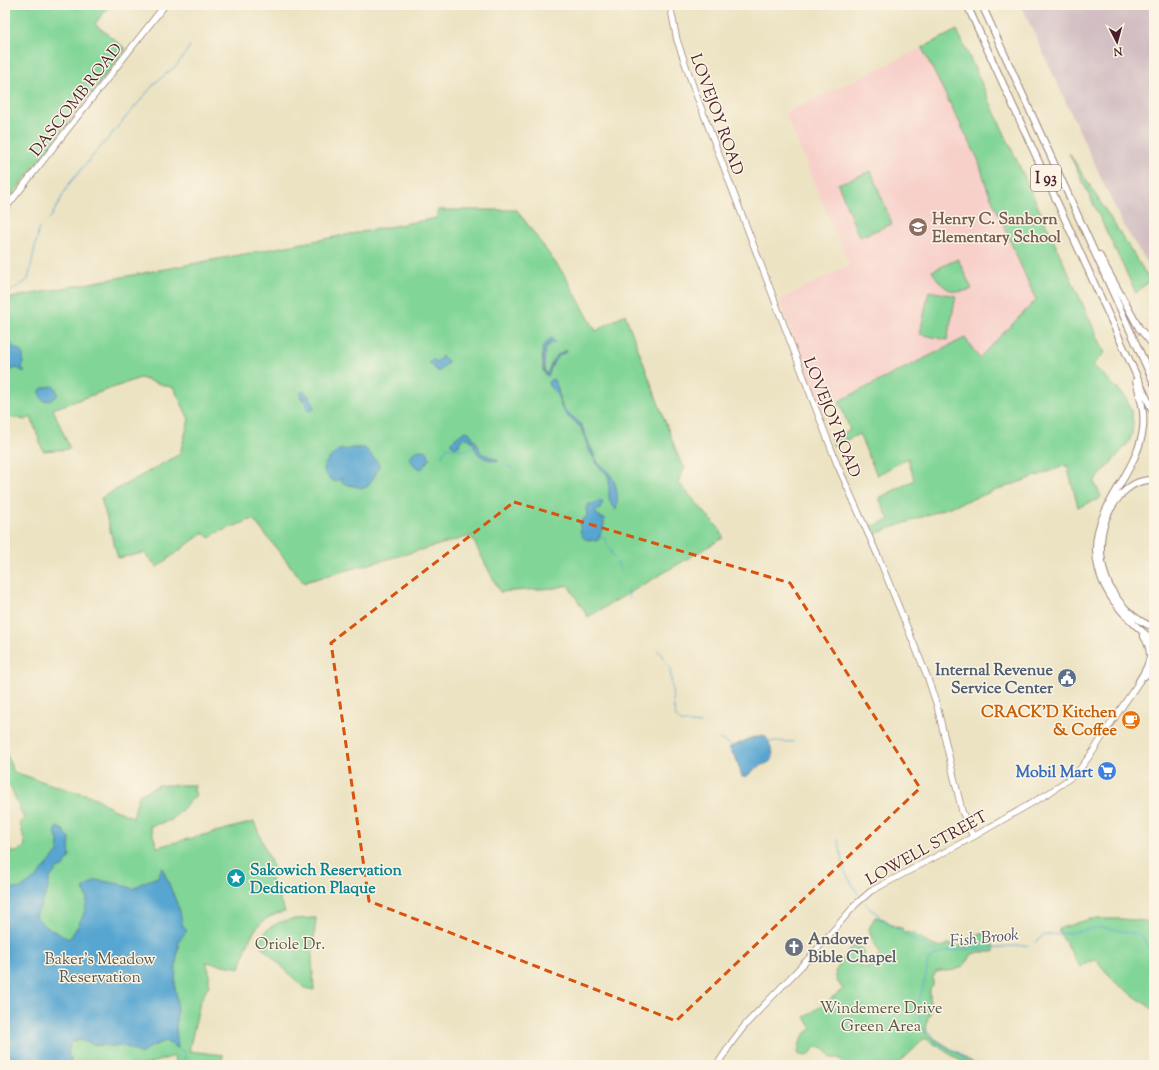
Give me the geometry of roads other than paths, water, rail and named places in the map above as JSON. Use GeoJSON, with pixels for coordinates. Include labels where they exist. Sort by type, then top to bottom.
{"type":"FeatureCollection","features":[{"type":"Feature","properties":{"kind":"highway","name":"I 93"},"geometry":{"type":"LineString","coordinates":[[967,5],[1154,414]]}},
{"type":"Feature","properties":{"kind":"highway","name":"I 93"},"geometry":{"type":"LineString","coordinates":[[982,5],[1154,383]]}},
{"type":"Feature","properties":{"kind":"highway"},"geometry":{"type":"LineString","coordinates":[[1076,213],[1139,328],[1154,346]]}},
{"type":"Feature","properties":{"kind":"highway"},"geometry":{"type":"LineString","coordinates":[[1126,352],[1142,402],[1144,416],[1143,431],[1136,456],[1101,520],[1097,542],[1097,556],[1100,576],[1109,594],[1117,606],[1141,631],[1148,642],[1150,654],[1149,664],[1140,681]]}},
{"type":"Feature","properties":{"kind":"highway"},"geometry":{"type":"LineString","coordinates":[[1154,480],[1144,480],[1135,484],[1127,489],[1118,498],[1110,511],[1106,522],[1102,535],[1101,551],[1105,574],[1114,595],[1134,617],[1154,627]]}},
{"type":"Feature","properties":{"kind":"highway"},"geometry":{"type":"LineString","coordinates":[[1141,631],[1154,640]]}},
{"type":"Feature","properties":{"kind":"highway"},"geometry":{"type":"LineString","coordinates":[[1140,681],[1154,667]]}},
{"type":"Feature","properties":{"kind":"main road","name":"DASCOMB ROAD"},"geometry":{"type":"LineString","coordinates":[[5,209],[165,5]]}},
{"type":"Feature","properties":{"kind":"main road","name":"LOVEJOY ROAD"},"geometry":{"type":"LineString","coordinates":[[670,5],[677,40],[694,89],[807,388],[837,464],[878,556],[927,676],[937,706],[962,811],[973,838]]}},
{"type":"Feature","properties":{"kind":"main road","name":"LOWELL STREET"},"geometry":{"type":"LineString","coordinates":[[717,1065],[746,1024],[811,956],[864,897],[878,886],[973,838],[1050,793],[1077,773],[1154,663]]}},
{"type":"Feature","properties":{"kind":"water"},"geometry":{"type":"Polygon","coordinates":[[[551,338],[555,342],[550,344],[545,350],[544,368],[546,374],[556,356],[566,350],[567,352],[563,353],[557,358],[549,375],[547,376],[543,371],[542,349],[551,338]]]}},
{"type":"Feature","properties":{"kind":"water"},"geometry":{"type":"Polygon","coordinates":[[[5,341],[10,342],[14,348],[18,349],[22,353],[22,367],[25,372],[17,368],[11,370],[5,368],[5,341]]]}},
{"type":"Feature","properties":{"kind":"water"},"geometry":{"type":"Polygon","coordinates":[[[442,356],[449,362],[439,372],[429,363],[432,359],[437,362],[442,356]]]}},
{"type":"Feature","properties":{"kind":"water"},"geometry":{"type":"Polygon","coordinates":[[[553,379],[557,386],[563,408],[581,425],[597,461],[607,471],[613,480],[617,495],[616,510],[612,506],[609,498],[609,478],[607,474],[599,467],[589,450],[581,428],[568,417],[562,409],[557,394],[548,383],[553,379]]]}},
{"type":"Feature","properties":{"kind":"water"},"geometry":{"type":"Polygon","coordinates":[[[52,386],[55,387],[57,396],[51,400],[44,401],[40,396],[40,390],[52,386]]]}},
{"type":"Feature","properties":{"kind":"water"},"geometry":{"type":"Polygon","coordinates":[[[303,391],[312,401],[314,405],[313,410],[307,409],[305,401],[301,398],[300,393],[303,391]]]}},
{"type":"Feature","properties":{"kind":"water"},"geometry":{"type":"Polygon","coordinates":[[[465,431],[469,432],[477,443],[481,453],[498,460],[498,462],[479,455],[473,443],[465,437],[459,443],[460,445],[456,447],[451,444],[453,440],[465,431]]]}},
{"type":"Feature","properties":{"kind":"water"},"geometry":{"type":"Polygon","coordinates":[[[365,448],[379,464],[378,470],[367,487],[362,488],[342,483],[341,478],[336,482],[326,475],[324,466],[335,453],[339,450],[365,448]]]}},
{"type":"Feature","properties":{"kind":"water"},"geometry":{"type":"Polygon","coordinates":[[[421,450],[427,451],[430,459],[421,469],[415,466],[409,458],[414,452],[421,450]]]}},
{"type":"Feature","properties":{"kind":"water"},"geometry":{"type":"Polygon","coordinates":[[[601,500],[603,502],[600,509],[595,513],[601,517],[601,519],[604,518],[603,529],[598,540],[585,539],[581,534],[580,522],[587,516],[586,508],[589,504],[593,504],[601,500]]]}},
{"type":"Feature","properties":{"kind":"water"},"geometry":{"type":"Polygon","coordinates":[[[763,735],[770,744],[773,753],[772,760],[755,769],[748,775],[742,777],[737,760],[729,748],[751,738],[763,735]]]}},
{"type":"Feature","properties":{"kind":"water"},"geometry":{"type":"Polygon","coordinates":[[[57,827],[63,830],[70,839],[70,856],[64,866],[57,869],[50,878],[47,892],[35,915],[43,925],[69,939],[75,931],[86,908],[87,898],[83,889],[96,880],[120,884],[133,889],[142,883],[158,877],[162,867],[180,911],[182,924],[187,931],[179,940],[176,964],[176,1030],[178,1048],[165,1041],[150,1047],[141,1054],[127,1047],[96,1045],[79,1040],[71,1042],[68,1054],[71,1062],[67,1065],[23,1065],[11,1061],[5,1052],[5,882],[14,889],[21,888],[36,878],[58,852],[59,843],[55,833],[57,827]]]}},
{"type":"Feature","properties":{"kind":"waterway"},"geometry":{"type":"LineString","coordinates":[[49,219],[69,184],[156,82],[177,65],[190,46]]}},
{"type":"Feature","properties":{"kind":"waterway"},"geometry":{"type":"LineString","coordinates":[[5,292],[9,292],[28,280],[39,228],[41,226]]}},
{"type":"Feature","properties":{"kind":"waterway","name":"Fish Brook"},"geometry":{"type":"LineString","coordinates":[[442,456],[447,447],[463,450],[476,448]]}},
{"type":"Feature","properties":{"kind":"waterway","name":"Fish Brook"},"geometry":{"type":"LineString","coordinates":[[503,464],[512,468]]}},
{"type":"Feature","properties":{"kind":"waterway","name":"Fish Brook"},"geometry":{"type":"LineString","coordinates":[[599,537],[604,537],[614,558]]}},
{"type":"Feature","properties":{"kind":"waterway","name":"Fish Brook"},"geometry":{"type":"LineString","coordinates":[[617,563],[621,571]]}},
{"type":"Feature","properties":{"kind":"waterway","name":"Fish Brook"},"geometry":{"type":"LineString","coordinates":[[628,589],[629,598]]}},
{"type":"Feature","properties":{"kind":"waterway","name":"Fish Brook"},"geometry":{"type":"LineString","coordinates":[[658,650],[670,668],[676,717],[681,722],[701,724]]}},
{"type":"Feature","properties":{"kind":"waterway","name":"Fish Brook"},"geometry":{"type":"LineString","coordinates":[[719,739],[733,746]]}},
{"type":"Feature","properties":{"kind":"waterway","name":"Fish Brook"},"geometry":{"type":"LineString","coordinates":[[767,741],[793,742]]}},
{"type":"Feature","properties":{"kind":"waterway","name":"Fish Brook"},"geometry":{"type":"LineString","coordinates":[[838,839],[845,872],[858,894]]}},
{"type":"Feature","properties":{"kind":"waterway","name":"Fish Brook"},"geometry":{"type":"LineString","coordinates":[[865,903],[870,909],[877,913],[880,919],[885,920],[919,944],[923,944],[937,955]]}},
{"type":"Feature","properties":{"kind":"waterway","name":"Fish Brook"},"geometry":{"type":"LineString","coordinates":[[1035,942],[1044,935],[1071,933],[1101,927],[1141,935],[1148,947],[1154,952]]}},
{"type":"Feature","properties":{"kind":"waterway"},"geometry":{"type":"LineString","coordinates":[[972,1065],[963,1059],[960,1053],[935,1042],[932,1034],[921,1028],[919,1000],[926,976],[928,960],[941,953],[949,951],[1028,945]]}},
{"type":"Feature","properties":{"kind":"waterway"},"geometry":{"type":"LineString","coordinates":[[178,1048],[183,1051],[187,1065]]}},
{"type":"Feature","properties":{"kind":"place","name":"Henry C. Sanborn Elementary School"},"geometry":{"type":"Point","coordinates":[918,227]}},
{"type":"Feature","properties":{"kind":"place","name":"Internal Revenue Service Center"},"geometry":{"type":"Point","coordinates":[1067,678]}},
{"type":"Feature","properties":{"kind":"place","name":"CRACK'D Kitchen & Coffee"},"geometry":{"type":"Point","coordinates":[1131,720]}},
{"type":"Feature","properties":{"kind":"place","name":"Mobil Mart"},"geometry":{"type":"Point","coordinates":[1107,771]}},
{"type":"Feature","properties":{"kind":"place","name":"Sakowich Reservation Dedication Plaque"},"geometry":{"type":"Point","coordinates":[236,878]}},
{"type":"Feature","properties":{"kind":"place","name":"Andover Bible Chapel"},"geometry":{"type":"Point","coordinates":[794,947]}},
{"type":"Feature","properties":{"kind":"park label","name":"Oriole Dr."},"geometry":{"type":"Point","coordinates":[290,943]}},
{"type":"Feature","properties":{"kind":"park label","name":"Baker's Meadow Reservation"},"geometry":{"type":"Point","coordinates":[100,967]}},
{"type":"Feature","properties":{"kind":"park label","name":"Windemere Drive Green Area"},"geometry":{"type":"Point","coordinates":[881,1016]}}]}
